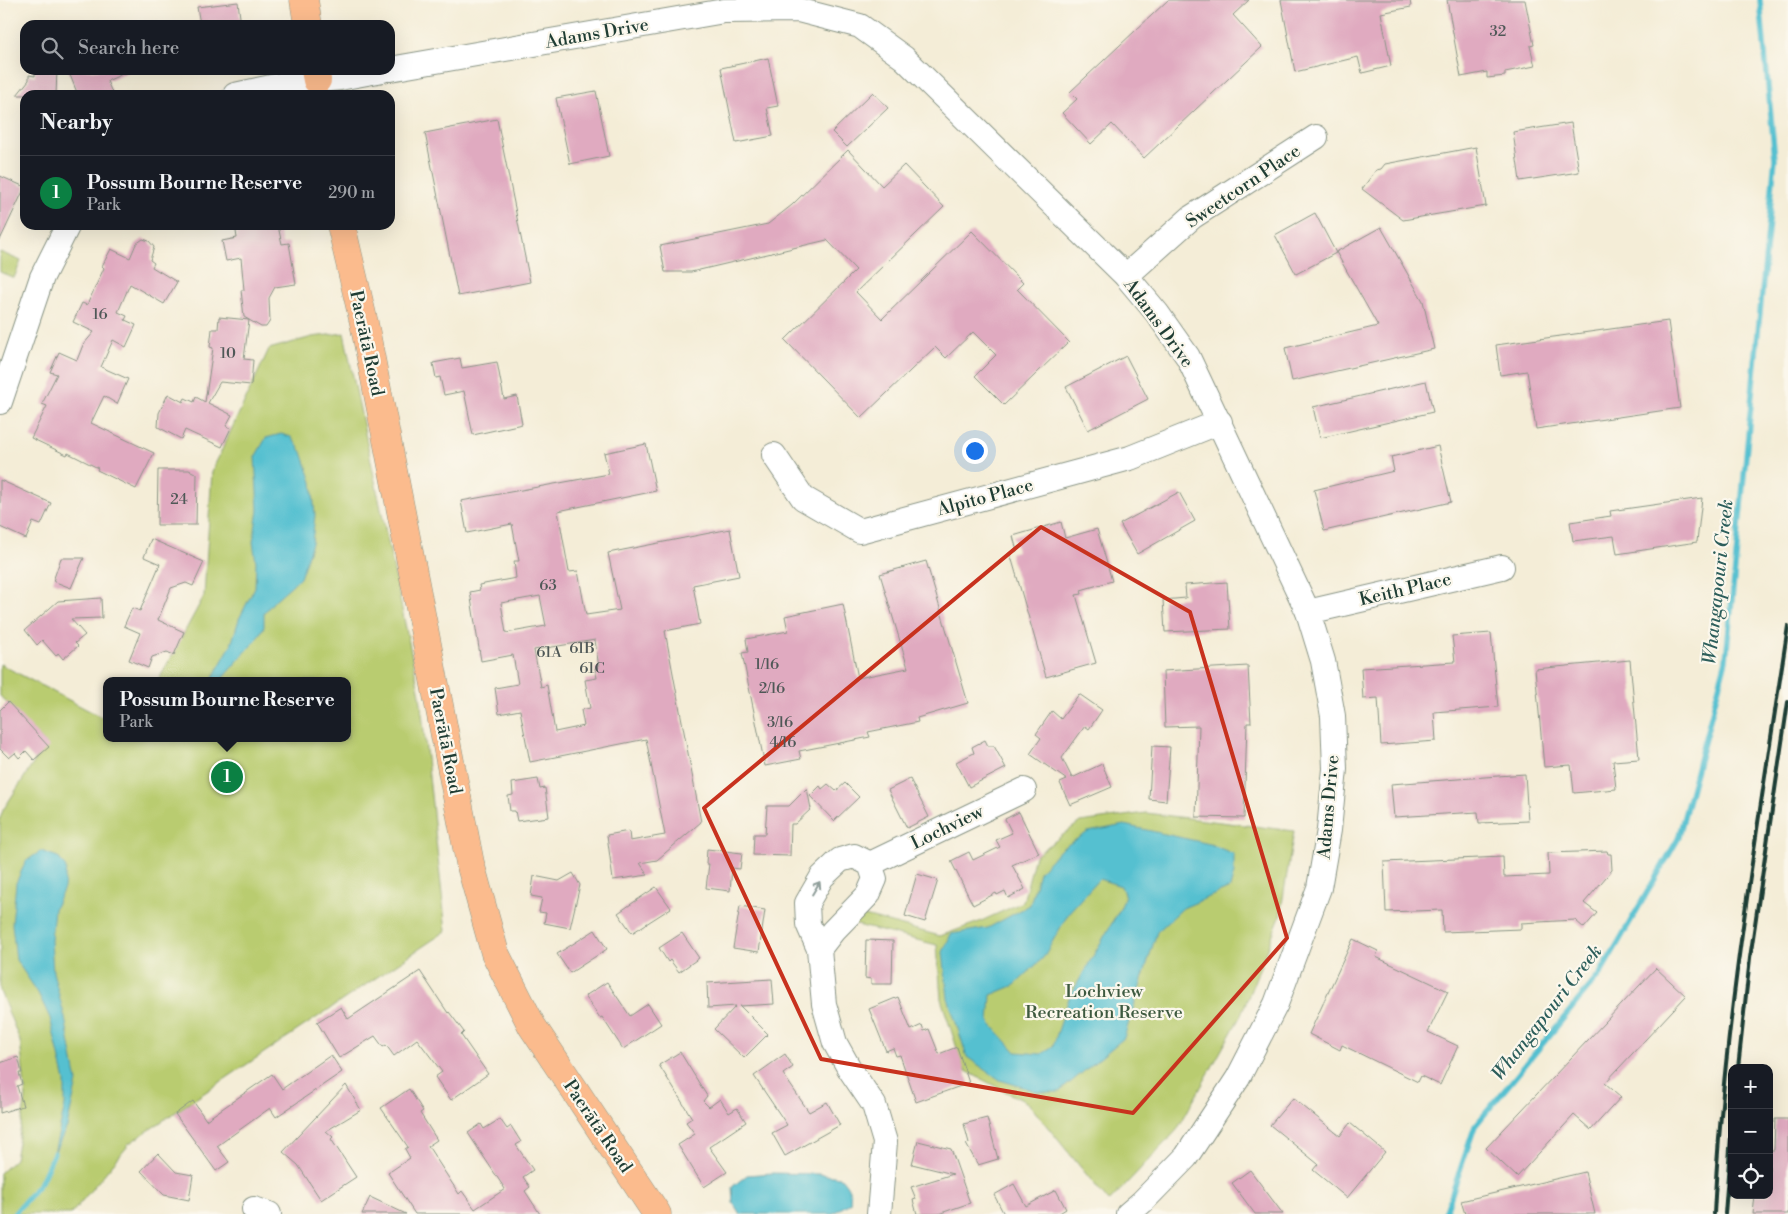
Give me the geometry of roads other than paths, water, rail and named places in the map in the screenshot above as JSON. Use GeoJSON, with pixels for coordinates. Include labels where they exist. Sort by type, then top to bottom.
{"type":"FeatureCollection","features":[{"type":"Feature","properties":{"kind":"main road"},"geometry":{"type":"LineString","coordinates":[[304,0],[307,20]]}},
{"type":"Feature","properties":{"kind":"main road","name":"Paerātā Road"},"geometry":{"type":"LineString","coordinates":[[342,230],[367,339],[470,863],[495,953],[532,1026],[657,1214]]}},
{"type":"Feature","properties":{"kind":"street","name":"Adams Drive"},"geometry":{"type":"LineString","coordinates":[[395,68],[724,11],[798,10],[860,26],[904,58],[1126,276],[1157,312],[1188,357],[1308,612],[1323,661],[1333,716],[1335,769],[1329,830],[1319,888],[1276,1004],[1238,1078],[1186,1157],[1128,1214]]}},
{"type":"Feature","properties":{"kind":"street"},"geometry":{"type":"LineString","coordinates":[[258,90],[294,82],[317,82],[356,75]]}},
{"type":"Feature","properties":{"kind":"street","name":"Sweetcorn Place"},"geometry":{"type":"LineString","coordinates":[[1126,276],[1192,217],[1316,137]]}},
{"type":"Feature","properties":{"kind":"street"},"geometry":{"type":"LineString","coordinates":[[0,402],[42,277],[66,230]]}},
{"type":"Feature","properties":{"kind":"street","name":"Alpito Place"},"geometry":{"type":"LineString","coordinates":[[774,456],[803,498],[860,531],[1130,458],[1220,422]]}},
{"type":"Feature","properties":{"kind":"street","name":"Keith Place"},"geometry":{"type":"LineString","coordinates":[[1308,612],[1502,567]]}},
{"type":"Feature","properties":{"kind":"street","name":"Lochview"},"geometry":{"type":"LineString","coordinates":[[870,864],[1024,790]]}},
{"type":"Feature","properties":{"kind":"street"},"geometry":{"type":"LineString","coordinates":[[820,949],[833,931],[868,895],[875,879],[870,864],[854,856],[840,860],[822,877],[807,903],[808,924],[820,949],[824,1004],[835,1043],[849,1068],[874,1104],[885,1142],[879,1214]]}},
{"type":"Feature","properties":{"kind":"water"},"geometry":{"type":"Polygon","coordinates":[[[281,434],[291,437],[302,452],[312,482],[315,515],[312,543],[300,578],[275,600],[264,613],[264,627],[256,640],[224,677],[213,677],[231,645],[239,619],[255,587],[256,562],[253,542],[258,510],[255,457],[266,438],[281,434]]]}},
{"type":"Feature","properties":{"kind":"water"},"geometry":{"type":"Polygon","coordinates":[[[1124,825],[1210,844],[1234,854],[1234,873],[1230,888],[1183,908],[1157,932],[1124,1038],[1059,1092],[1039,1092],[1000,1080],[967,1057],[948,998],[943,952],[951,934],[988,928],[1030,905],[1039,872],[1061,849],[1088,832],[1124,825]],[[1099,879],[1070,911],[1043,958],[1015,985],[991,995],[989,1022],[1016,1052],[1041,1054],[1053,1046],[1069,998],[1120,909],[1125,897],[1121,886],[1099,879]]]}},
{"type":"Feature","properties":{"kind":"water"},"geometry":{"type":"Polygon","coordinates":[[[41,851],[58,857],[66,868],[64,888],[54,909],[51,941],[53,972],[65,1018],[77,1082],[67,1127],[54,1153],[65,1105],[65,1081],[50,1018],[38,993],[16,960],[12,924],[16,883],[26,861],[41,851]]]}},
{"type":"Feature","properties":{"kind":"water"},"geometry":{"type":"Polygon","coordinates":[[[772,1173],[818,1174],[840,1177],[848,1188],[850,1203],[832,1214],[740,1214],[733,1203],[732,1187],[747,1175],[772,1173]]]}},
{"type":"Feature","properties":{"kind":"waterway","name":"Whangapouri Creek"},"geometry":{"type":"LineString","coordinates":[[1445,1214],[1475,1126],[1600,974],[1678,839],[1726,660],[1775,159],[1760,0]]}},
{"type":"Feature","properties":{"kind":"waterway"},"geometry":{"type":"LineString","coordinates":[[14,1214],[41,1182],[54,1153]]}},
{"type":"Feature","properties":{"kind":"railway"},"geometry":{"type":"LineString","coordinates":[[1714,1214],[1719,1140],[1734,993],[1754,846],[1788,626]]}},
{"type":"Feature","properties":{"kind":"railway"},"geometry":{"type":"LineString","coordinates":[[1738,1064],[1750,958],[1788,702]]}},
{"type":"Feature","properties":{"kind":"railway"},"geometry":{"type":"LineString","coordinates":[[1725,1214],[1730,1154]]}},
{"type":"Feature","properties":{"kind":"place","name":"Possum Bourne Reserve"},"geometry":{"type":"Point","coordinates":[227,777]}},
{"type":"Feature","properties":{"kind":"park label","name":"Lochview Recreation Reserve"},"geometry":{"type":"Point","coordinates":[1104,1001]}}]}
